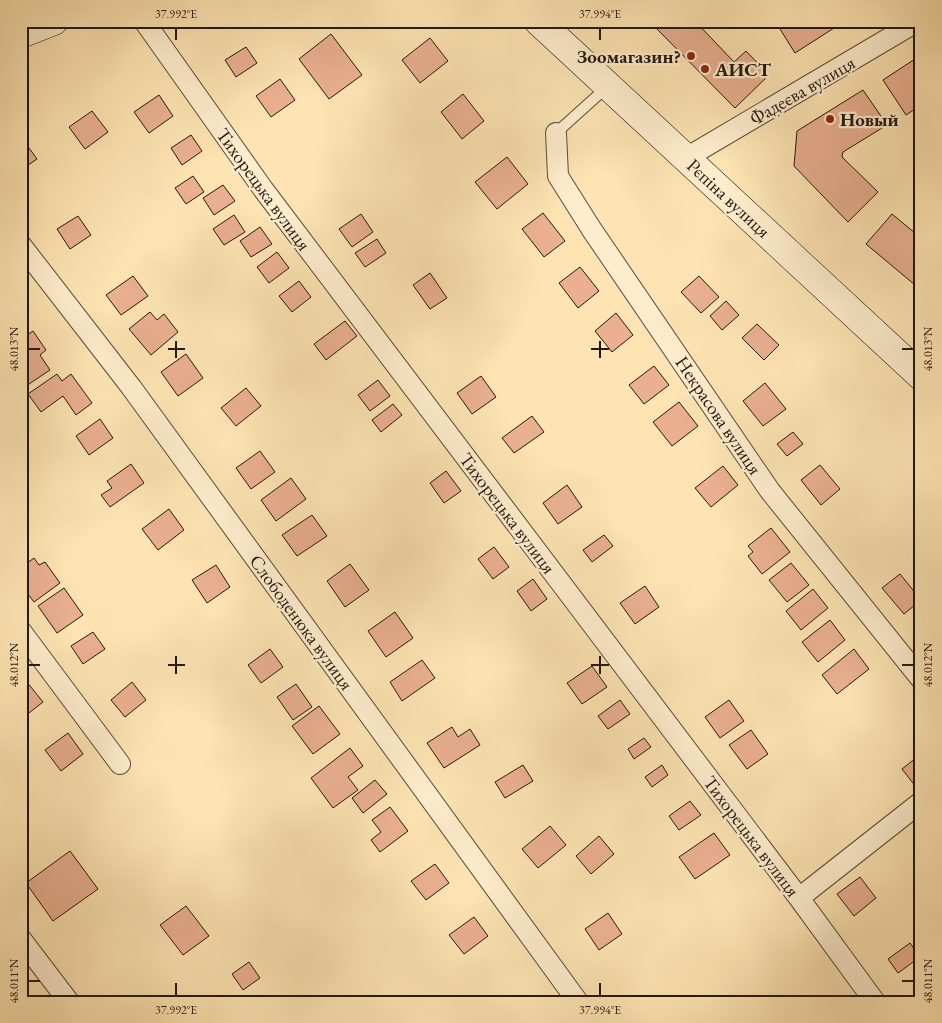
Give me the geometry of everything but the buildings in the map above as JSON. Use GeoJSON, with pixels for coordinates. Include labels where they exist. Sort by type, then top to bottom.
{"type":"FeatureCollection","features":[{"type":"Feature","properties":{"kind":"street"},"geometry":{"type":"LineString","coordinates":[[21,34],[54,21]]}},
{"type":"Feature","properties":{"kind":"street","name":"Тихорецька вулиця"},"geometry":{"type":"LineString","coordinates":[[144,21],[262,189],[799,898],[875,1002]]}},
{"type":"Feature","properties":{"kind":"street","name":"Рєпіна вулиця"},"geometry":{"type":"LineString","coordinates":[[538,21],[921,376]]}},
{"type":"Feature","properties":{"kind":"street","name":"Фадеєва вулиця"},"geometry":{"type":"LineString","coordinates":[[686,158],[918,21]]}},
{"type":"Feature","properties":{"kind":"street","name":"Некрасова вулиця"},"geometry":{"type":"LineString","coordinates":[[556,133],[558,176],[592,230],[770,490],[921,679]]}},
{"type":"Feature","properties":{"kind":"street","name":"Слободенюка вулиця"},"geometry":{"type":"LineString","coordinates":[[21,245],[131,387],[578,1002]]}},
{"type":"Feature","properties":{"kind":"street"},"geometry":{"type":"LineString","coordinates":[[21,631],[120,764]]}},
{"type":"Feature","properties":{"kind":"street"},"geometry":{"type":"LineString","coordinates":[[799,898],[921,802]]}},
{"type":"Feature","properties":{"kind":"street"},"geometry":{"type":"LineString","coordinates":[[21,939],[69,1002]]}},
{"type":"Feature","properties":{"kind":"lane"},"geometry":{"type":"LineString","coordinates":[[556,133],[608,86]]}},
{"type":"Feature","properties":{"kind":"place","name":"Зоомагазин?"},"geometry":{"type":"Point","coordinates":[691,56]}},
{"type":"Feature","properties":{"kind":"place","name":"АИСТ"},"geometry":{"type":"Point","coordinates":[705,69]}},
{"type":"Feature","properties":{"kind":"place","name":"Новый"},"geometry":{"type":"Point","coordinates":[830,119]}}]}
